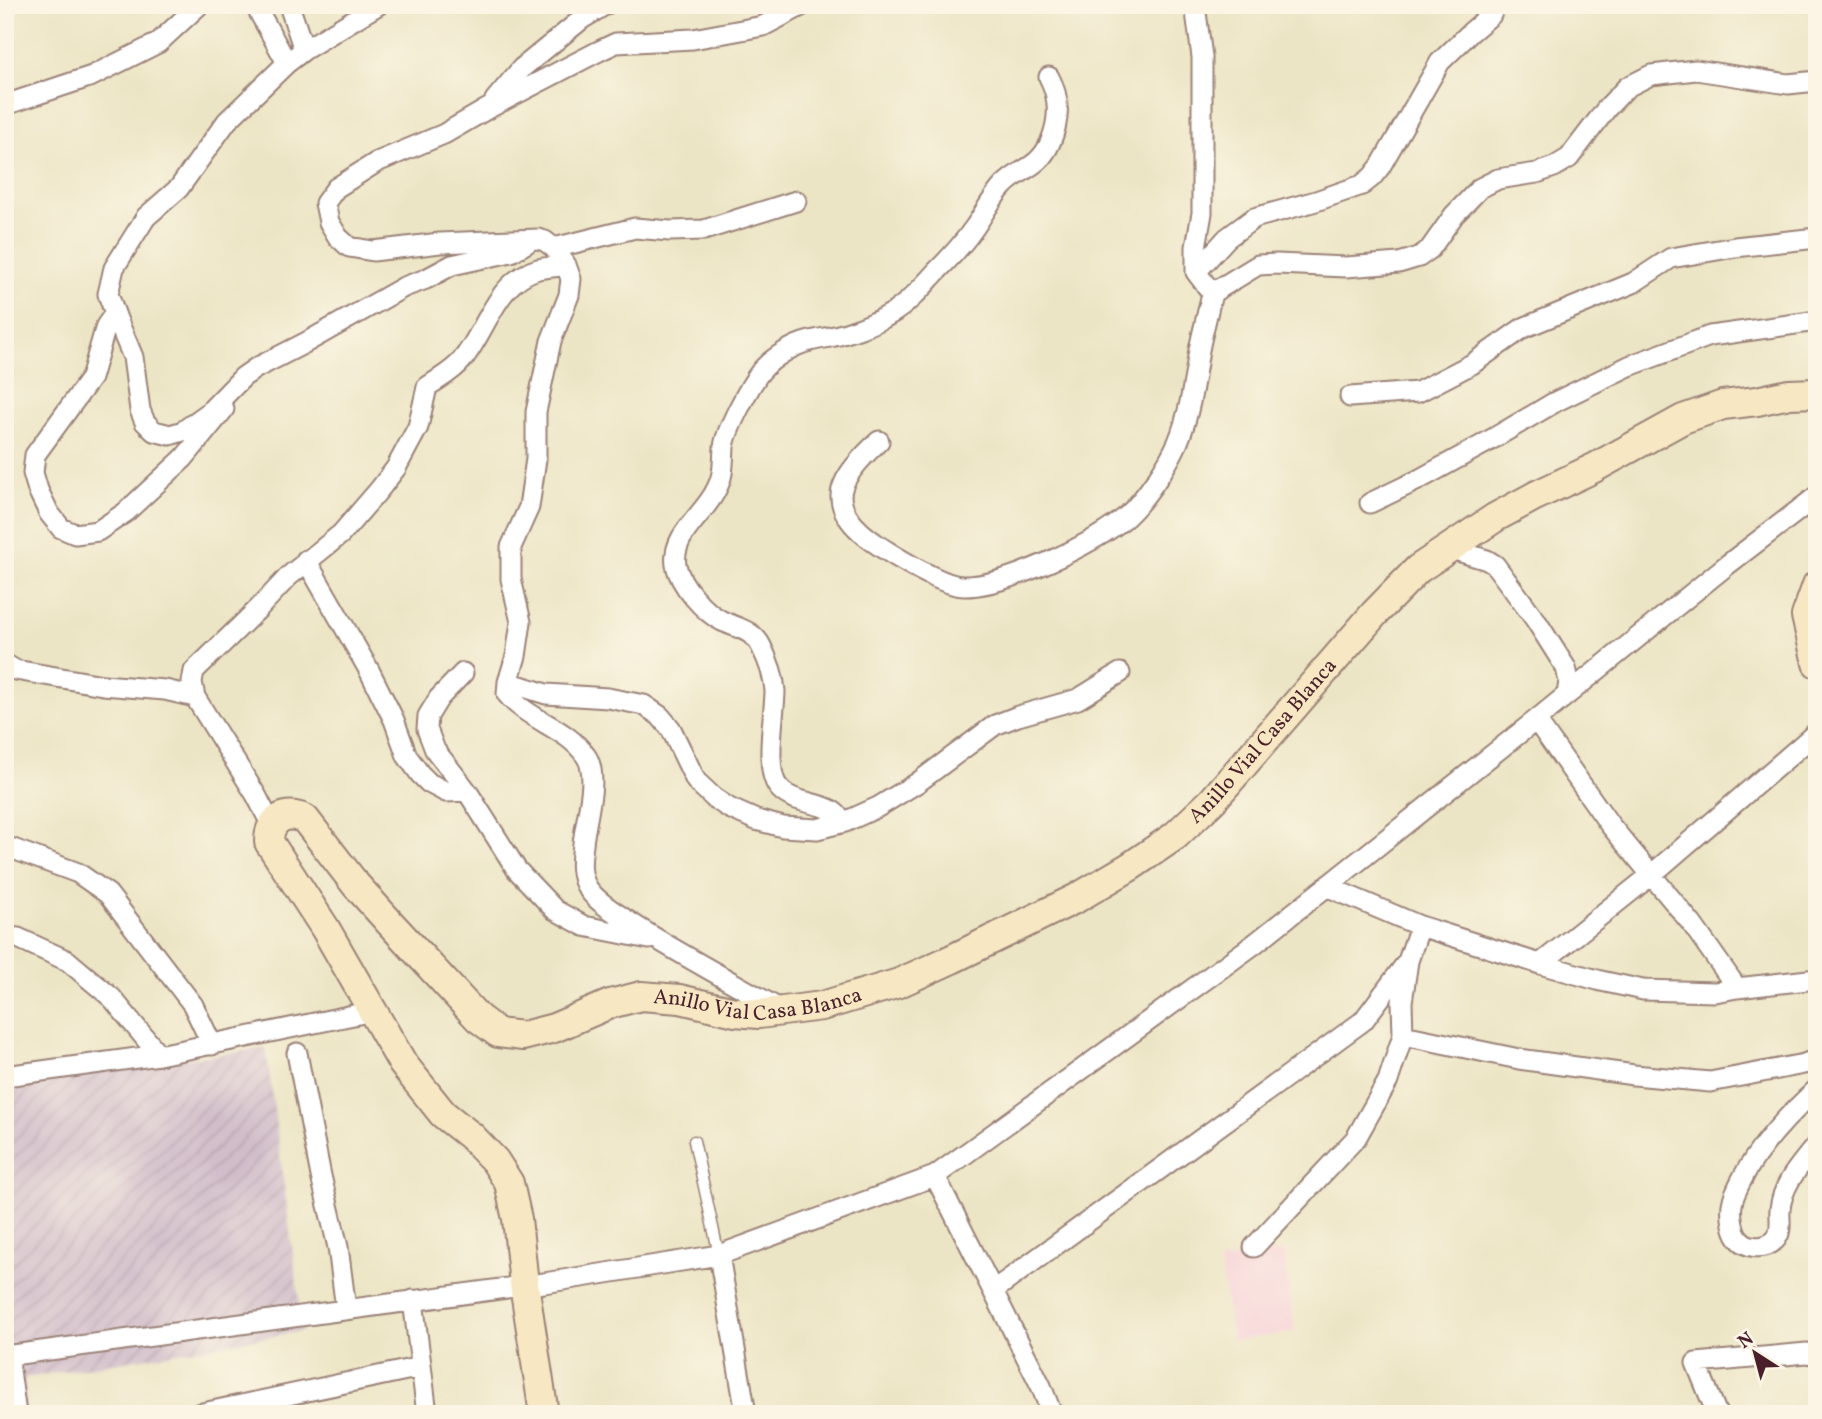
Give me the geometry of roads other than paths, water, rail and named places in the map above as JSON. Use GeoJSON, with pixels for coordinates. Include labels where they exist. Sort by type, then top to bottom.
{"type":"FeatureCollection","features":[{"type":"Feature","properties":{"kind":"main road","name":"Anillo Vial Casa Blanca"},"geometry":{"type":"LineString","coordinates":[[272,826],[286,816],[305,819],[356,885],[391,924],[478,1017],[498,1033],[523,1036],[554,1028],[610,1004],[641,996],[680,999],[735,1012],[759,1014],[822,1006],[899,983],[1077,898],[1175,836],[1212,801],[1375,612],[1418,569],[1506,512],[1683,419],[1723,405],[1789,394],[1817,394]]}},
{"type":"Feature","properties":{"kind":"main road"},"geometry":{"type":"LineString","coordinates":[[1817,585],[1806,616],[1817,663]]}},
{"type":"Feature","properties":{"kind":"main road"},"geometry":{"type":"LineString","coordinates":[[272,826],[269,842],[275,853],[325,928],[402,1064],[443,1114],[472,1137],[495,1161],[509,1183],[517,1219],[544,1414]]}},
{"type":"Feature","properties":{"kind":"street"},"geometry":{"type":"LineString","coordinates":[[5,105],[92,76],[158,43],[199,5]]}},
{"type":"Feature","properties":{"kind":"street"},"geometry":{"type":"LineString","coordinates":[[255,5],[287,63]]}},
{"type":"Feature","properties":{"kind":"street"},"geometry":{"type":"LineString","coordinates":[[289,5],[304,50]]}},
{"type":"Feature","properties":{"kind":"street"},"geometry":{"type":"LineString","coordinates":[[378,5],[287,63],[227,121],[179,188],[146,217],[114,268],[108,294],[133,357],[140,410],[145,422],[154,431],[170,435],[183,431],[208,413],[243,377],[256,368],[404,287],[452,265],[546,243],[635,228],[704,230],[796,201]]}},
{"type":"Feature","properties":{"kind":"street"},"geometry":{"type":"LineString","coordinates":[[487,109],[522,68],[582,19],[605,5]]}},
{"type":"Feature","properties":{"kind":"street"},"geometry":{"type":"LineString","coordinates":[[784,1012],[661,942],[608,907],[589,890],[581,870],[593,782],[588,757],[565,734],[516,705],[507,694],[521,622],[511,579],[511,547],[529,507],[536,459],[536,412],[551,341],[569,295],[571,279],[566,265],[546,243],[440,243],[373,251],[349,247],[338,237],[329,222],[325,203],[336,188],[377,162],[444,134],[616,43],[693,39],[763,26],[803,5]]}},
{"type":"Feature","properties":{"kind":"street"},"geometry":{"type":"LineString","coordinates":[[1195,5],[1202,57],[1202,214],[1196,247],[1196,272],[1212,293]]}},
{"type":"Feature","properties":{"kind":"street"},"geometry":{"type":"LineString","coordinates":[[1196,272],[1227,238],[1254,218],[1339,193],[1362,185],[1372,177],[1440,62],[1491,15],[1495,5]]}},
{"type":"Feature","properties":{"kind":"street"},"geometry":{"type":"LineString","coordinates":[[879,441],[854,466],[841,495],[844,510],[860,532],[882,548],[930,575],[960,586],[984,585],[1018,574],[1058,558],[1093,539],[1125,517],[1140,502],[1177,443],[1193,392],[1199,348],[1212,293],[1258,265],[1346,267],[1399,263],[1419,257],[1430,249],[1454,215],[1480,188],[1498,179],[1537,173],[1569,158],[1627,87],[1651,75],[1696,70],[1788,84],[1817,81]]}},
{"type":"Feature","properties":{"kind":"street"},"geometry":{"type":"LineString","coordinates":[[845,822],[831,809],[793,797],[782,792],[776,784],[772,774],[771,747],[775,693],[768,661],[754,636],[719,620],[692,595],[678,572],[676,561],[680,540],[718,488],[728,432],[762,370],[793,347],[849,332],[895,311],[921,289],[962,245],[1005,184],[1032,167],[1043,155],[1056,127],[1058,112],[1057,94],[1049,77]]}},
{"type":"Feature","properties":{"kind":"street"},"geometry":{"type":"LineString","coordinates":[[1350,397],[1418,393],[1472,364],[1523,328],[1633,283],[1671,258],[1735,247],[1817,238]]}},
{"type":"Feature","properties":{"kind":"street"},"geometry":{"type":"LineString","coordinates":[[272,826],[256,795],[195,697],[192,682],[194,671],[306,561],[341,534],[396,468],[418,427],[427,387],[461,362],[510,285],[538,269],[566,265]]}},
{"type":"Feature","properties":{"kind":"street"},"geometry":{"type":"LineString","coordinates":[[115,313],[106,326],[91,378],[35,454],[33,473],[38,490],[49,513],[61,528],[75,534],[99,531],[126,512],[184,458],[224,410],[233,389]]}},
{"type":"Feature","properties":{"kind":"street"},"geometry":{"type":"LineString","coordinates":[[1370,503],[1482,446],[1555,402],[1629,366],[1710,336],[1817,321]]}},
{"type":"Feature","properties":{"kind":"street"},"geometry":{"type":"LineString","coordinates":[[16,1414],[7,1356],[544,1283],[719,1255],[935,1177],[1253,945],[1817,496]]}},
{"type":"Feature","properties":{"kind":"street"},"geometry":{"type":"LineString","coordinates":[[1448,548],[1487,560],[1494,565],[1535,619],[1566,668],[1569,681],[1567,695]]}},
{"type":"Feature","properties":{"kind":"street"},"geometry":{"type":"LineString","coordinates":[[306,561],[369,670],[394,720],[407,756],[429,783],[446,792],[467,791]]}},
{"type":"Feature","properties":{"kind":"street"},"geometry":{"type":"LineString","coordinates":[[5,664],[15,670],[103,685],[165,690],[195,697]]}},
{"type":"Feature","properties":{"kind":"street"},"geometry":{"type":"LineString","coordinates":[[463,673],[439,698],[428,716],[427,729],[435,750],[467,791],[517,870],[555,910],[584,926],[661,942]]}},
{"type":"Feature","properties":{"kind":"street"},"geometry":{"type":"LineString","coordinates":[[508,681],[546,694],[608,698],[644,705],[660,716],[671,729],[696,781],[713,798],[756,820],[783,827],[817,829],[845,822],[878,807],[917,783],[995,725],[1078,699],[1120,673]]}},
{"type":"Feature","properties":{"kind":"street"},"geometry":{"type":"LineString","coordinates":[[1536,720],[1610,825],[1692,924],[1737,988]]}},
{"type":"Feature","properties":{"kind":"street"},"geometry":{"type":"LineString","coordinates":[[1540,964],[1650,876],[1817,732]]}},
{"type":"Feature","properties":{"kind":"street"},"geometry":{"type":"LineString","coordinates":[[5,846],[78,873],[108,894],[193,1005],[212,1045]]}},
{"type":"Feature","properties":{"kind":"street"},"geometry":{"type":"LineString","coordinates":[[1326,886],[1420,926],[1540,964],[1643,990],[1715,992],[1817,979]]}},
{"type":"Feature","properties":{"kind":"street"},"geometry":{"type":"LineString","coordinates":[[1254,1247],[1356,1138],[1388,1081],[1403,1035],[1402,1002],[1408,961],[1420,926]]}},
{"type":"Feature","properties":{"kind":"street"},"geometry":{"type":"LineString","coordinates":[[5,937],[18,938],[68,961],[112,998],[159,1055]]}},
{"type":"Feature","properties":{"kind":"street"},"geometry":{"type":"LineString","coordinates":[[994,1290],[1363,1021],[1408,961]]}},
{"type":"Feature","properties":{"kind":"street"},"geometry":{"type":"LineString","coordinates":[[5,1076],[159,1055],[373,1011]]}},
{"type":"Feature","properties":{"kind":"street"},"geometry":{"type":"LineString","coordinates":[[1403,1035],[1519,1059],[1710,1082],[1804,1064],[1817,1059]]}},
{"type":"Feature","properties":{"kind":"street"},"geometry":{"type":"LineString","coordinates":[[297,1053],[338,1247],[346,1309]]}},
{"type":"Feature","properties":{"kind":"street"},"geometry":{"type":"LineString","coordinates":[[1817,1089],[1773,1134],[1744,1175],[1732,1201],[1733,1225],[1742,1242],[1760,1247],[1777,1238],[1780,1233],[1780,1208],[1787,1182],[1817,1144]]}},
{"type":"Feature","properties":{"kind":"street"},"geometry":{"type":"LineString","coordinates":[[935,1177],[994,1290],[1052,1414]]}},
{"type":"Feature","properties":{"kind":"street"},"geometry":{"type":"LineString","coordinates":[[719,1255],[746,1414]]}},
{"type":"Feature","properties":{"kind":"street"},"geometry":{"type":"LineString","coordinates":[[413,1300],[427,1414]]}},
{"type":"Feature","properties":{"kind":"street"},"geometry":{"type":"LineString","coordinates":[[1717,1414],[1696,1363],[1807,1353],[1817,1355]]}},
{"type":"Feature","properties":{"kind":"street"},"geometry":{"type":"LineString","coordinates":[[198,1414],[421,1367]]}},
{"type":"Feature","properties":{"kind":"lane"},"geometry":{"type":"LineString","coordinates":[[694,1141],[719,1255]]}}]}
